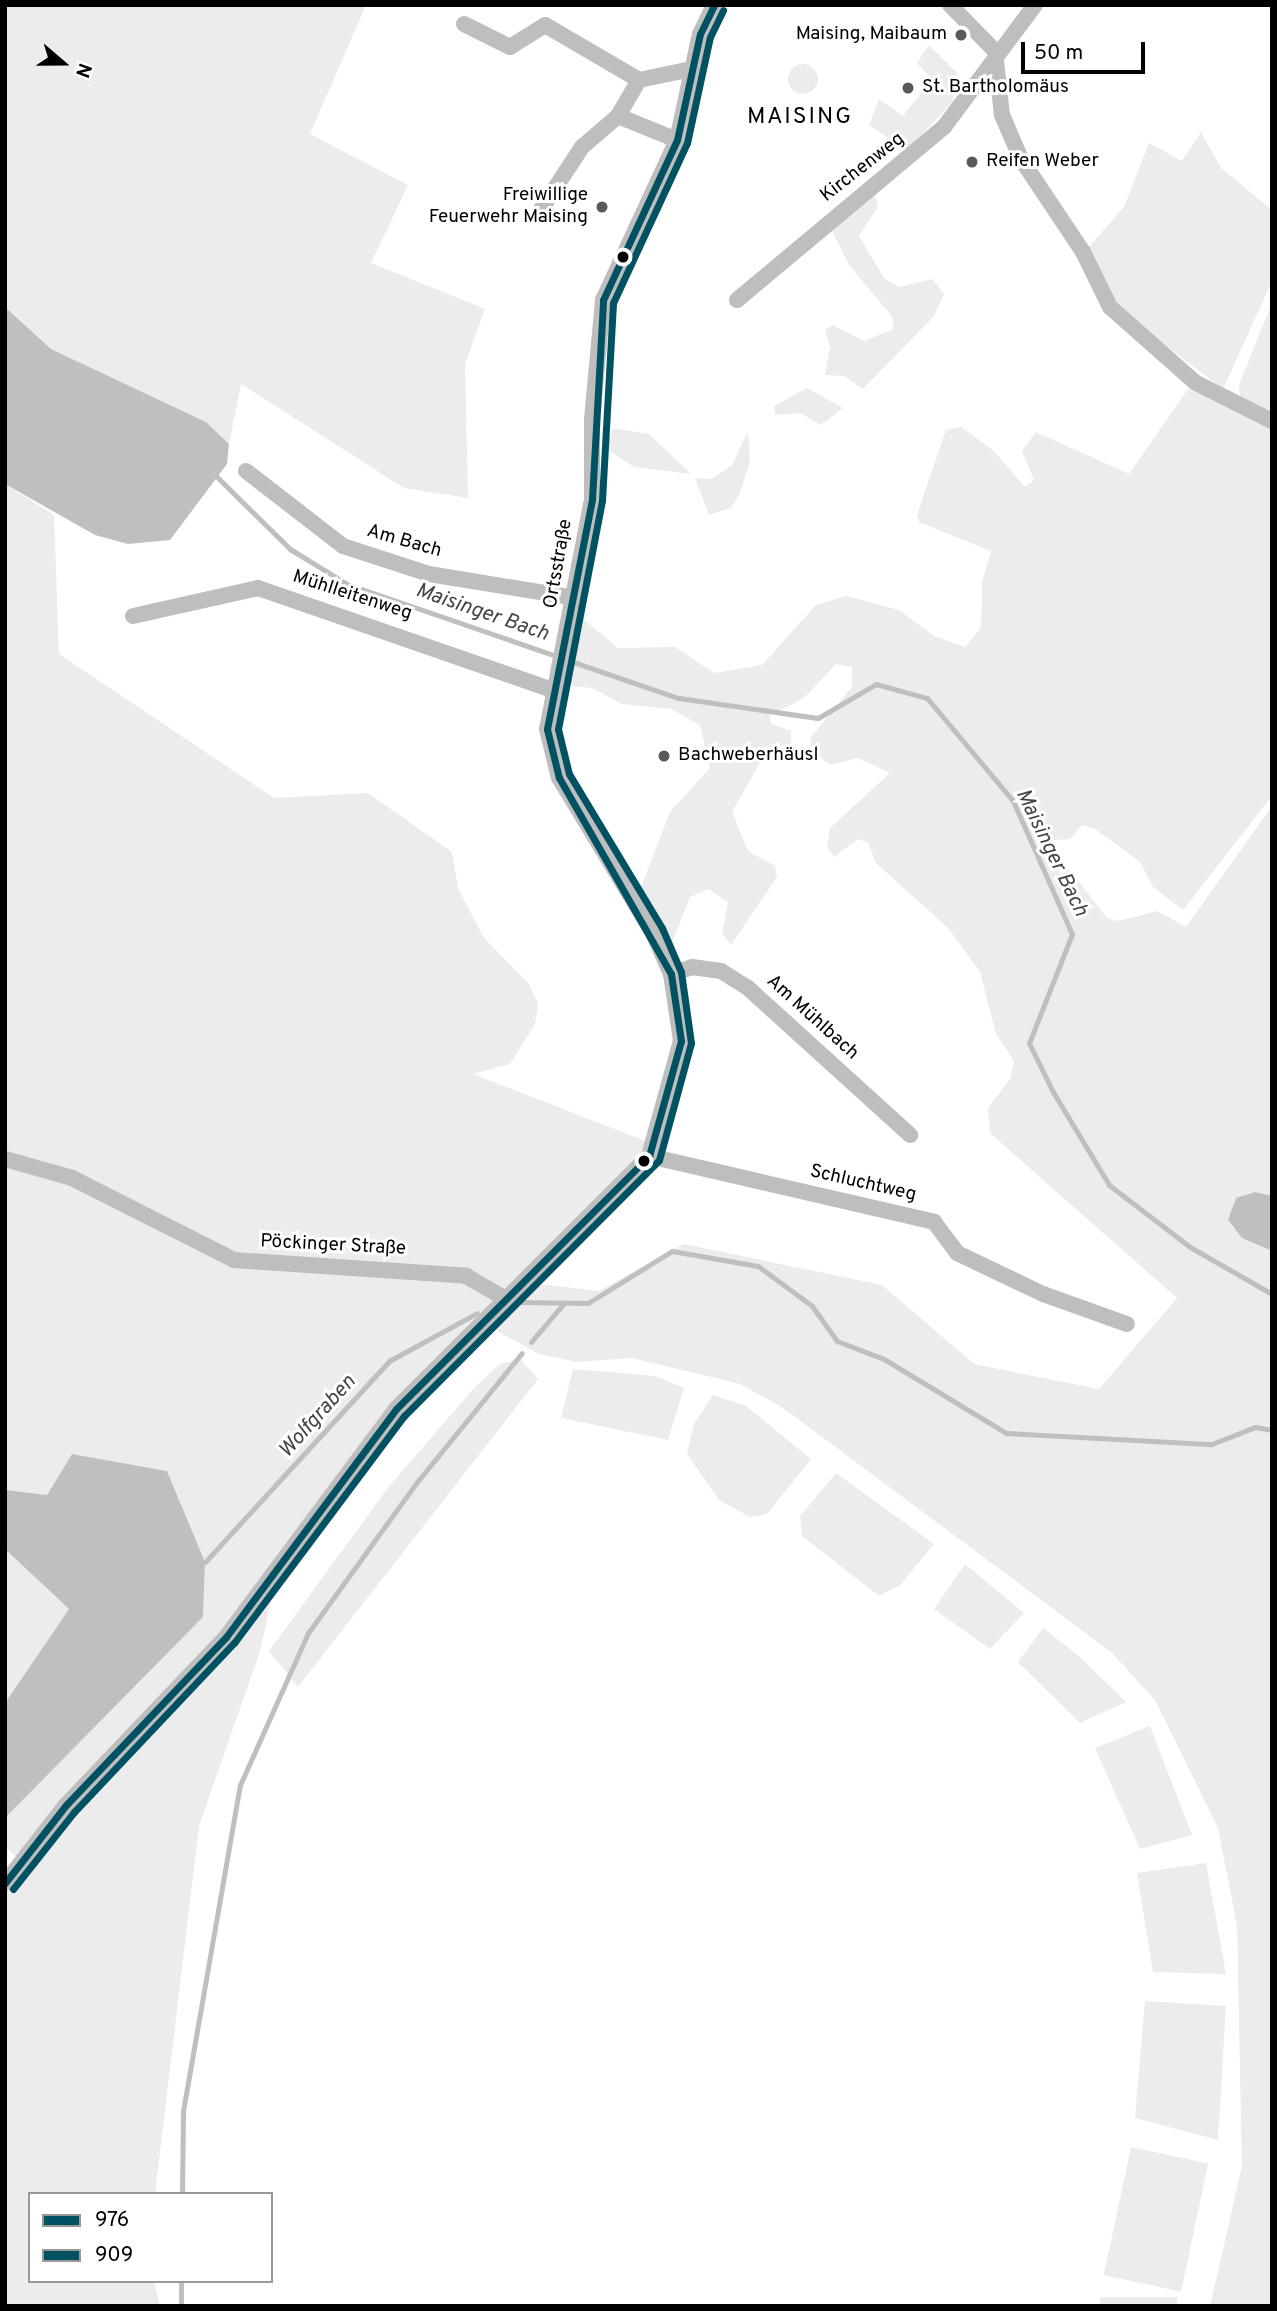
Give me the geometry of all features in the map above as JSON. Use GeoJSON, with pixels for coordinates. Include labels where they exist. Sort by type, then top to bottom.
{"type":"FeatureCollection","features":[{"type":"Feature","properties":{"kind":"street","name":"Ortsstraße"},"geometry":{"type":"LineString","coordinates":[[649,1156],[681,1041],[671,974],[653,933],[559,778],[547,729],[553,690],[575,598],[592,499],[592,419],[603,300],[677,140],[691,69],[714,5]]}},
{"type":"Feature","properties":{"kind":"street"},"geometry":{"type":"LineString","coordinates":[[950,5],[995,51],[1002,115],[1021,159],[1083,252],[1110,307],[1196,383],[1272,421]]}},
{"type":"Feature","properties":{"kind":"street"},"geometry":{"type":"LineString","coordinates":[[995,51],[1035,5]]}},
{"type":"Feature","properties":{"kind":"street"},"geometry":{"type":"LineString","coordinates":[[464,24],[510,47],[545,25],[639,80],[691,69]]}},
{"type":"Feature","properties":{"kind":"street","name":"Kirchenweg"},"geometry":{"type":"LineString","coordinates":[[737,300],[915,156],[951,118],[995,51]]}},
{"type":"Feature","properties":{"kind":"street"},"geometry":{"type":"LineString","coordinates":[[540,211],[582,148],[618,116],[639,80]]}},
{"type":"Feature","properties":{"kind":"street"},"geometry":{"type":"LineString","coordinates":[[618,116],[677,140]]}},
{"type":"Feature","properties":{"kind":"street","name":"Am Bach"},"geometry":{"type":"LineString","coordinates":[[246,471],[342,546],[429,573],[575,598]]}},
{"type":"Feature","properties":{"kind":"street","name":"Mühlleitenweg"},"geometry":{"type":"LineString","coordinates":[[133,616],[258,588],[553,690]]}},
{"type":"Feature","properties":{"kind":"street","name":"Am Mühlbach"},"geometry":{"type":"LineString","coordinates":[[671,974],[692,967],[721,971],[748,988],[909,1135]]}},
{"type":"Feature","properties":{"kind":"street"},"geometry":{"type":"LineString","coordinates":[[5,1883],[66,1805],[226,1637],[396,1409],[649,1156]]}},
{"type":"Feature","properties":{"kind":"street","name":"Schluchtweg"},"geometry":{"type":"LineString","coordinates":[[649,1156],[934,1223],[957,1253],[1043,1294],[1127,1324]]}},
{"type":"Feature","properties":{"kind":"street","name":"Pöckinger Straße"},"geometry":{"type":"LineString","coordinates":[[5,1158],[72,1178],[234,1260],[467,1276],[506,1299]]}},
{"type":"Feature","properties":{"kind":"shaded area"},"geometry":{"type":"Polygon","coordinates":[[[5,5],[366,5],[310,134],[408,185],[371,263],[485,309],[465,364],[468,498],[404,488],[241,384],[229,444],[206,422],[51,349],[5,307],[5,5]]]}},
{"type":"Feature","properties":{"kind":"shaded area"},"geometry":{"type":"Polygon","coordinates":[[[929,45],[957,73],[953,101],[907,151],[869,125],[879,99],[903,116],[932,79],[917,63],[929,45]]]}},
{"type":"Feature","properties":{"kind":"shaded area"},"geometry":{"type":"Polygon","coordinates":[[[803,64],[814,68],[818,79],[814,90],[803,94],[792,90],[788,79],[792,68],[803,64]]]}},
{"type":"Feature","properties":{"kind":"shaded area"},"geometry":{"type":"Polygon","coordinates":[[[1201,132],[1221,168],[1272,210],[1272,281],[1223,389],[1118,309],[1087,249],[1124,207],[1149,143],[1182,161],[1201,132]]]}},
{"type":"Feature","properties":{"kind":"shaded area"},"geometry":{"type":"Polygon","coordinates":[[[875,193],[878,207],[859,236],[884,278],[899,287],[932,279],[944,294],[934,316],[863,389],[844,376],[825,375],[830,347],[825,330],[832,325],[864,341],[894,329],[892,316],[849,265],[831,229],[875,193]]]}},
{"type":"Feature","properties":{"kind":"shaded area"},"geometry":{"type":"Polygon","coordinates":[[[1272,303],[1272,415],[1240,397],[1239,385],[1272,303]]]}},
{"type":"Feature","properties":{"kind":"shaded area"},"geometry":{"type":"Polygon","coordinates":[[[5,307],[51,349],[206,422],[229,444],[227,464],[170,540],[128,544],[95,535],[5,484],[5,307]]]}},
{"type":"Feature","properties":{"kind":"shaded area"},"geometry":{"type":"Polygon","coordinates":[[[807,388],[843,408],[821,425],[800,413],[775,415],[774,406],[807,388]]]}},
{"type":"Feature","properties":{"kind":"shaded area"},"geometry":{"type":"Polygon","coordinates":[[[1188,389],[1272,429],[1272,796],[1183,910],[1153,887],[1140,862],[1095,829],[1082,825],[1070,839],[1053,840],[1048,856],[1053,869],[1060,864],[1073,874],[1107,918],[1118,921],[1157,911],[1186,927],[1272,806],[1272,1196],[1252,1192],[1231,1227],[1272,1249],[1272,2306],[1210,2306],[1242,2166],[1237,1926],[1218,1828],[1155,1700],[1111,1652],[783,1408],[740,1384],[632,1358],[577,1362],[539,1354],[484,1324],[396,1409],[277,1574],[260,1651],[199,1826],[155,2192],[28,2192],[28,2283],[154,2283],[160,2306],[5,2306],[5,1883],[19,1860],[5,1846],[5,1818],[203,1617],[205,1562],[167,1471],[72,1454],[47,1495],[6,1490],[5,1521],[5,484],[54,515],[59,654],[274,798],[368,793],[452,852],[458,888],[484,938],[529,984],[538,1004],[535,1024],[510,1064],[473,1074],[653,1144],[523,1282],[599,1291],[684,1244],[882,1285],[974,1364],[1099,1389],[1177,1298],[990,1133],[988,1108],[1010,1079],[1014,1061],[996,1034],[980,972],[948,928],[876,863],[868,843],[858,839],[834,857],[827,847],[830,828],[890,773],[858,758],[830,765],[811,749],[811,737],[852,687],[852,667],[836,664],[804,698],[769,716],[772,724],[791,731],[791,743],[767,750],[732,812],[748,851],[775,866],[777,877],[731,945],[722,933],[728,902],[709,889],[690,897],[672,943],[662,941],[638,895],[670,812],[710,768],[700,725],[671,709],[622,704],[592,688],[562,685],[582,618],[618,648],[675,647],[714,673],[762,665],[816,605],[847,596],[899,610],[934,636],[965,647],[981,628],[982,583],[991,551],[919,522],[917,515],[946,430],[961,427],[993,450],[1025,487],[1034,480],[1022,451],[1036,432],[1129,474],[1188,389]]]}},
{"type":"Feature","properties":{"kind":"shaded area"},"geometry":{"type":"Polygon","coordinates":[[[613,428],[649,434],[691,474],[634,467],[606,449],[613,428]]]}},
{"type":"Feature","properties":{"kind":"shaded area"},"geometry":{"type":"Polygon","coordinates":[[[748,431],[750,462],[739,495],[731,508],[709,515],[695,478],[712,479],[732,465],[748,431]]]}},
{"type":"Feature","properties":{"kind":"shaded area"},"geometry":{"type":"Polygon","coordinates":[[[1255,1192],[1272,1196],[1270,1250],[1242,1238],[1228,1220],[1236,1198],[1255,1192]]]}},
{"type":"Feature","properties":{"kind":"shaded area"},"geometry":{"type":"Polygon","coordinates":[[[520,1359],[538,1379],[298,1687],[269,1651],[390,1485],[476,1386],[500,1364],[520,1359]]]}},
{"type":"Feature","properties":{"kind":"shaded area"},"geometry":{"type":"Polygon","coordinates":[[[573,1369],[655,1376],[684,1388],[668,1440],[561,1418],[573,1369]]]}},
{"type":"Feature","properties":{"kind":"shaded area"},"geometry":{"type":"Polygon","coordinates":[[[713,1395],[746,1406],[811,1459],[767,1514],[750,1517],[719,1500],[687,1454],[694,1424],[713,1395]]]}},
{"type":"Feature","properties":{"kind":"shaded area"},"geometry":{"type":"Polygon","coordinates":[[[72,1454],[167,1471],[205,1562],[203,1617],[5,1818],[5,1703],[69,1609],[5,1549],[6,1490],[47,1495],[72,1454]]]}},
{"type":"Feature","properties":{"kind":"shaded area"},"geometry":{"type":"Polygon","coordinates":[[[836,1473],[934,1544],[900,1585],[879,1596],[802,1536],[800,1516],[836,1473]]]}},
{"type":"Feature","properties":{"kind":"shaded area"},"geometry":{"type":"Polygon","coordinates":[[[5,1549],[69,1609],[5,1703],[5,1549]]]}},
{"type":"Feature","properties":{"kind":"shaded area"},"geometry":{"type":"Polygon","coordinates":[[[965,1564],[1024,1613],[990,1649],[934,1609],[965,1564]]]}},
{"type":"Feature","properties":{"kind":"shaded area"},"geometry":{"type":"Polygon","coordinates":[[[1043,1628],[1079,1656],[1126,1702],[1080,1723],[1018,1662],[1043,1628]]]}},
{"type":"Feature","properties":{"kind":"shaded area"},"geometry":{"type":"Polygon","coordinates":[[[1150,1726],[1192,1835],[1140,1849],[1095,1748],[1150,1726]]]}},
{"type":"Feature","properties":{"kind":"shaded area"},"geometry":{"type":"Polygon","coordinates":[[[1206,1863],[1226,1974],[1153,1972],[1137,1873],[1206,1863]]]}},
{"type":"Feature","properties":{"kind":"shaded area"},"geometry":{"type":"Polygon","coordinates":[[[1145,2001],[1226,2006],[1218,2140],[1135,2118],[1145,2001]]]}},
{"type":"Feature","properties":{"kind":"shaded area"},"geometry":{"type":"Polygon","coordinates":[[[1131,2147],[1208,2163],[1181,2292],[1104,2275],[1131,2147]]]}},
{"type":"Feature","properties":{"kind":"shaded area"},"geometry":{"type":"Polygon","coordinates":[[[1100,2297],[1177,2297],[1177,2306],[1100,2306],[1100,2297]]]}},
{"type":"Feature","properties":{"kind":"waterway","name":"Maisinger Bach"},"geometry":{"type":"LineString","coordinates":[[217,477],[290,549],[347,584],[679,698],[818,718],[876,684],[927,698],[1013,801],[1072,934],[1029,1043],[1053,1092],[1109,1185],[1190,1247],[1272,1294]]}},
{"type":"Feature","properties":{"kind":"waterway"},"geometry":{"type":"LineString","coordinates":[[517,1302],[588,1303],[672,1251],[758,1266],[812,1306],[837,1341],[884,1359],[1006,1433],[1212,1444],[1255,1427],[1272,1430]]}},
{"type":"Feature","properties":{"kind":"waterway"},"geometry":{"type":"LineString","coordinates":[[531,1342],[564,1303]]}},
{"type":"Feature","properties":{"kind":"waterway","name":"Wolfgraben"},"geometry":{"type":"LineString","coordinates":[[205,1562],[389,1361],[477,1313]]}},
{"type":"Feature","properties":{"kind":"waterway"},"geometry":{"type":"LineString","coordinates":[[182,2192],[183,2111],[240,1785],[308,1633],[417,1482],[522,1353]]}},
{"type":"Feature","properties":{"kind":"waterway"},"geometry":{"type":"LineString","coordinates":[[181,2283],[181,2306]]}},
{"type":"Feature","properties":{"kind":"transit line","name":"976"},"geometry":{"type":"LineString","coordinates":[[5,1883],[66,1805],[226,1637],[396,1409],[649,1156],[681,1041],[671,974],[559,778],[547,729],[592,499],[603,300],[677,140],[700,34],[714,5]]}},
{"type":"Feature","properties":{"kind":"transit line","name":"909"},"geometry":{"type":"LineString","coordinates":[[13,1889],[74,1812],[234,1643],[404,1416],[659,1160],[691,1043],[681,972],[662,928],[569,774],[558,729],[602,500],[613,303],[687,143],[710,37],[723,10]]}},
{"type":"Feature","properties":{"kind":"place","name":"Maising, Maibaum"},"geometry":{"type":"Point","coordinates":[961,35]}},
{"type":"Feature","properties":{"kind":"place","name":"St. Bartholomäus"},"geometry":{"type":"Point","coordinates":[908,88]}},
{"type":"Feature","properties":{"kind":"place","name":"Reifen Weber"},"geometry":{"type":"Point","coordinates":[972,162]}},
{"type":"Feature","properties":{"kind":"place","name":"Freiwillige Feuerwehr Maising"},"geometry":{"type":"Point","coordinates":[602,207]}},
{"type":"Feature","properties":{"kind":"place","name":"Bachweberhäusl"},"geometry":{"type":"Point","coordinates":[664,756]}},
{"type":"Feature","properties":{"kind":"district","name":"MAISING"},"geometry":{"type":"Point","coordinates":[800,118]}}]}
